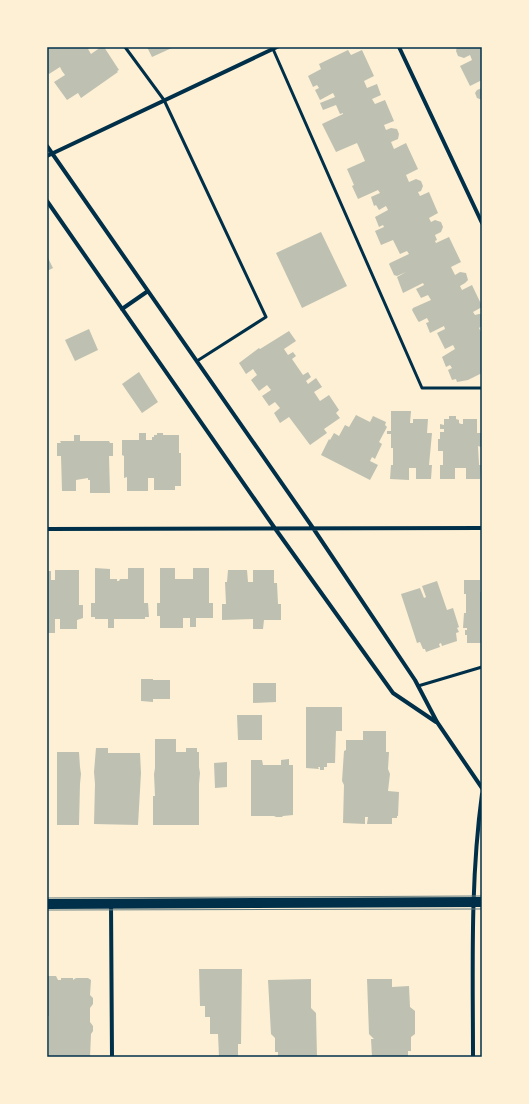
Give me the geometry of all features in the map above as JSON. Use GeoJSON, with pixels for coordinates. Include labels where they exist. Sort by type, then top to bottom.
{"type":"FeatureCollection","features":[{"type":"Feature","properties":{"kind":"main road"},"geometry":{"type":"LineString","coordinates":[[47,904],[477,902]]}},
{"type":"Feature","properties":{"kind":"street"},"geometry":{"type":"LineString","coordinates":[[399,47],[482,223]]}},
{"type":"Feature","properties":{"kind":"street"},"geometry":{"type":"LineString","coordinates":[[47,156],[275,48]]}},
{"type":"Feature","properties":{"kind":"street"},"geometry":{"type":"LineString","coordinates":[[47,146],[313,528],[418,686],[437,722],[482,788]]}},
{"type":"Feature","properties":{"kind":"street"},"geometry":{"type":"LineString","coordinates":[[47,201],[274,527],[393,694],[437,722]]}},
{"type":"Feature","properties":{"kind":"street"},"geometry":{"type":"LineString","coordinates":[[122,309],[148,291]]}},
{"type":"Feature","properties":{"kind":"street"},"geometry":{"type":"LineString","coordinates":[[47,529],[274,527],[482,528]]}},
{"type":"Feature","properties":{"kind":"street"},"geometry":{"type":"LineString","coordinates":[[473,1057],[477,902],[476,833],[482,794]]}},
{"type":"Feature","properties":{"kind":"street"},"geometry":{"type":"LineString","coordinates":[[112,904],[112,1057]]}},
{"type":"Feature","properties":{"kind":"lane"},"geometry":{"type":"LineString","coordinates":[[125,47],[164,100],[266,317],[197,362]]}},
{"type":"Feature","properties":{"kind":"lane"},"geometry":{"type":"LineString","coordinates":[[275,48],[422,388],[482,388]]}},
{"type":"Feature","properties":{"kind":"lane"},"geometry":{"type":"LineString","coordinates":[[418,686],[482,667]]}},
{"type":"Feature","properties":{"kind":"building"},"geometry":{"type":"Polygon","coordinates":[[[47,47],[91,47],[88,49],[91,54],[101,47],[104,47],[119,70],[81,98],[78,93],[67,100],[54,82],[65,75],[60,67],[49,74],[47,71],[47,47]]]}},
{"type":"Feature","properties":{"kind":"building"},"geometry":{"type":"Polygon","coordinates":[[[147,47],[174,47],[152,57],[147,47]]]}},
{"type":"Feature","properties":{"kind":"building"},"geometry":{"type":"Polygon","coordinates":[[[457,47],[482,47],[482,80],[470,86],[460,66],[472,60],[470,55],[464,58],[458,56],[456,51],[457,47]]]}},
{"type":"Feature","properties":{"kind":"building"},"geometry":{"type":"Polygon","coordinates":[[[348,50],[351,55],[362,50],[374,76],[364,81],[367,88],[377,84],[381,95],[372,99],[375,104],[385,100],[394,121],[384,125],[386,130],[391,128],[397,129],[399,134],[398,139],[391,142],[394,149],[406,143],[418,169],[406,175],[409,182],[416,179],[421,181],[423,186],[421,191],[418,192],[420,196],[429,192],[438,213],[429,218],[431,222],[435,220],[441,222],[443,227],[441,232],[435,235],[437,240],[435,241],[436,243],[449,237],[461,262],[451,267],[455,275],[460,272],[466,273],[468,280],[460,286],[462,290],[472,285],[482,306],[473,312],[475,315],[482,314],[482,326],[479,328],[482,334],[482,373],[468,380],[457,382],[456,379],[452,380],[448,370],[452,368],[450,365],[446,367],[442,357],[455,349],[453,345],[445,349],[437,333],[445,329],[444,326],[430,333],[426,323],[429,322],[427,318],[419,322],[412,310],[413,308],[431,300],[428,295],[421,298],[416,289],[424,285],[423,283],[403,293],[397,277],[406,272],[397,276],[394,275],[389,264],[409,254],[407,251],[400,254],[393,240],[381,245],[375,231],[384,227],[383,225],[379,227],[375,217],[388,210],[386,206],[379,210],[376,205],[374,206],[371,197],[380,193],[378,190],[358,199],[347,169],[365,161],[357,143],[336,152],[322,124],[343,113],[340,114],[336,105],[323,110],[320,103],[335,97],[333,93],[320,100],[315,90],[319,88],[317,85],[313,87],[308,76],[321,69],[319,64],[348,50]]]}},
{"type":"Feature","properties":{"kind":"building"},"geometry":{"type":"Polygon","coordinates":[[[482,88],[482,100],[477,98],[475,93],[477,90],[482,88]]]}},
{"type":"Feature","properties":{"kind":"building"},"geometry":{"type":"Polygon","coordinates":[[[321,232],[347,286],[302,308],[276,253],[321,232]]]}},
{"type":"Feature","properties":{"kind":"building"},"geometry":{"type":"Polygon","coordinates":[[[47,256],[53,268],[47,271],[47,256]]]}},
{"type":"Feature","properties":{"kind":"building"},"geometry":{"type":"Polygon","coordinates":[[[89,329],[98,350],[75,361],[65,340],[89,329]]]}},
{"type":"Feature","properties":{"kind":"building"},"geometry":{"type":"Polygon","coordinates":[[[289,331],[296,341],[284,349],[288,355],[293,352],[296,356],[292,359],[303,375],[308,372],[311,377],[306,381],[308,384],[316,378],[322,387],[314,392],[320,401],[329,395],[339,410],[336,413],[340,418],[324,429],[327,433],[310,445],[289,417],[280,423],[274,413],[280,408],[275,402],[269,406],[262,396],[271,390],[267,385],[259,391],[251,380],[257,375],[253,369],[246,374],[239,363],[259,348],[260,349],[289,331]]]}},
{"type":"Feature","properties":{"kind":"building"},"geometry":{"type":"Polygon","coordinates":[[[139,372],[158,402],[142,413],[122,384],[139,372]]]}},
{"type":"Feature","properties":{"kind":"building"},"geometry":{"type":"Polygon","coordinates":[[[391,411],[411,411],[410,423],[413,423],[413,419],[428,419],[427,433],[432,433],[429,465],[432,465],[431,479],[416,479],[416,468],[409,468],[409,480],[390,479],[391,465],[393,465],[393,448],[391,448],[391,434],[387,434],[387,431],[391,431],[391,411]]]}},
{"type":"Feature","properties":{"kind":"building"},"geometry":{"type":"Polygon","coordinates":[[[356,415],[370,422],[373,416],[386,422],[385,425],[387,427],[379,442],[382,444],[375,459],[372,457],[370,461],[378,465],[370,480],[321,455],[329,439],[330,440],[334,433],[339,436],[345,425],[349,427],[356,415]]]}},
{"type":"Feature","properties":{"kind":"building"},"geometry":{"type":"Polygon","coordinates":[[[449,416],[456,416],[456,419],[459,420],[459,423],[461,424],[463,424],[463,419],[477,419],[477,433],[481,433],[481,447],[478,446],[479,465],[481,465],[480,479],[466,479],[466,468],[455,468],[455,479],[440,479],[440,465],[443,465],[443,451],[438,451],[438,439],[440,439],[440,432],[444,432],[444,429],[440,429],[440,424],[444,425],[444,419],[449,419],[449,416]]]}},
{"type":"Feature","properties":{"kind":"building"},"geometry":{"type":"Polygon","coordinates":[[[139,433],[146,433],[146,440],[152,440],[152,437],[157,435],[157,433],[163,433],[163,435],[179,435],[179,453],[181,453],[181,486],[175,486],[175,490],[154,490],[154,478],[148,478],[148,491],[127,491],[127,477],[124,478],[122,440],[139,440],[139,433]]]}},
{"type":"Feature","properties":{"kind":"building"},"geometry":{"type":"Polygon","coordinates":[[[74,435],[80,435],[80,441],[109,441],[110,443],[113,443],[113,456],[109,456],[110,493],[90,493],[90,480],[88,480],[88,478],[76,480],[76,491],[62,491],[61,456],[57,456],[57,443],[61,443],[60,441],[74,441],[74,435]]]}},
{"type":"Feature","properties":{"kind":"building"},"geometry":{"type":"Polygon","coordinates":[[[95,568],[110,569],[110,579],[117,579],[117,581],[119,581],[120,579],[128,579],[128,568],[144,568],[144,603],[148,603],[149,617],[145,617],[145,619],[114,619],[114,628],[108,628],[108,619],[95,619],[95,617],[91,617],[91,603],[95,603],[95,568]]]}},
{"type":"Feature","properties":{"kind":"building"},"geometry":{"type":"Polygon","coordinates":[[[160,568],[175,568],[175,579],[193,579],[193,568],[209,568],[209,603],[213,603],[213,618],[196,618],[196,627],[190,627],[190,618],[183,618],[183,628],[160,628],[160,616],[157,616],[157,603],[160,603],[160,568]]]}},
{"type":"Feature","properties":{"kind":"building"},"geometry":{"type":"Polygon","coordinates":[[[55,570],[79,570],[79,605],[83,605],[83,618],[77,620],[77,629],[60,629],[60,619],[55,619],[55,633],[47,633],[47,571],[51,571],[51,580],[55,580],[55,570]]]}},
{"type":"Feature","properties":{"kind":"building"},"geometry":{"type":"Polygon","coordinates":[[[228,570],[247,570],[248,582],[253,582],[253,570],[274,570],[274,583],[277,583],[278,604],[281,604],[281,620],[264,620],[263,629],[253,629],[253,619],[222,620],[222,604],[226,604],[225,582],[227,582],[228,570]]]}},
{"type":"Feature","properties":{"kind":"building"},"geometry":{"type":"Polygon","coordinates":[[[464,580],[480,580],[480,592],[482,592],[482,643],[467,643],[467,635],[465,635],[465,630],[467,630],[467,628],[463,628],[464,613],[466,613],[464,580]]]}},
{"type":"Feature","properties":{"kind":"building"},"geometry":{"type":"Polygon","coordinates":[[[437,581],[447,610],[453,608],[459,627],[457,628],[459,632],[456,633],[457,641],[442,646],[441,643],[439,644],[440,647],[426,652],[420,642],[417,643],[401,594],[420,588],[424,598],[426,597],[422,586],[437,581]]]}},
{"type":"Feature","properties":{"kind":"building"},"geometry":{"type":"Polygon","coordinates":[[[141,679],[170,680],[170,699],[153,699],[153,702],[141,701],[141,679]]]}},
{"type":"Feature","properties":{"kind":"building"},"geometry":{"type":"Polygon","coordinates":[[[253,683],[276,683],[276,702],[253,703],[253,683]]]}},
{"type":"Feature","properties":{"kind":"building"},"geometry":{"type":"Polygon","coordinates":[[[306,707],[342,707],[342,731],[336,731],[335,763],[327,763],[327,767],[324,767],[324,770],[320,770],[320,767],[318,767],[319,769],[306,768],[306,707]]]}},
{"type":"Feature","properties":{"kind":"building"},"geometry":{"type":"Polygon","coordinates":[[[237,715],[262,715],[262,740],[238,740],[237,715]]]}},
{"type":"Feature","properties":{"kind":"building"},"geometry":{"type":"Polygon","coordinates":[[[363,731],[386,731],[386,752],[389,752],[388,769],[390,774],[388,791],[399,792],[398,816],[397,818],[392,818],[392,824],[367,824],[368,817],[365,817],[365,824],[343,823],[344,785],[342,781],[346,740],[363,740],[363,731]]]}},
{"type":"Feature","properties":{"kind":"building"},"geometry":{"type":"Polygon","coordinates":[[[155,739],[176,739],[176,752],[186,752],[186,748],[197,748],[197,752],[199,752],[200,773],[199,825],[153,825],[153,796],[155,796],[155,739]]]}},
{"type":"Feature","properties":{"kind":"building"},"geometry":{"type":"Polygon","coordinates":[[[96,748],[108,748],[108,753],[140,753],[141,773],[138,825],[94,824],[94,772],[96,748]]]}},
{"type":"Feature","properties":{"kind":"building"},"geometry":{"type":"Polygon","coordinates":[[[57,752],[79,752],[81,774],[79,825],[57,825],[57,752]]]}},
{"type":"Feature","properties":{"kind":"building"},"geometry":{"type":"Polygon","coordinates":[[[289,759],[289,765],[293,765],[293,815],[282,817],[251,816],[251,760],[262,760],[263,765],[281,765],[281,760],[289,759]]]}},
{"type":"Feature","properties":{"kind":"building"},"geometry":{"type":"Polygon","coordinates":[[[227,762],[227,787],[215,788],[214,763],[227,762]]]}},
{"type":"Feature","properties":{"kind":"building"},"geometry":{"type":"Polygon","coordinates":[[[199,969],[242,969],[241,1044],[238,1044],[238,1057],[219,1057],[218,1034],[210,1034],[210,1017],[205,1017],[205,1006],[200,1006],[199,969]]]}},
{"type":"Feature","properties":{"kind":"building"},"geometry":{"type":"Polygon","coordinates":[[[47,976],[56,976],[58,980],[61,980],[61,978],[73,978],[73,980],[76,978],[88,978],[91,980],[90,995],[93,998],[93,1004],[90,1008],[90,1022],[93,1026],[93,1031],[91,1034],[90,1057],[49,1057],[47,976]]]}},
{"type":"Feature","properties":{"kind":"building"},"geometry":{"type":"Polygon","coordinates":[[[311,979],[311,1008],[316,1013],[317,1057],[278,1057],[278,1052],[275,1052],[275,1038],[271,1034],[268,980],[311,979]]]}},
{"type":"Feature","properties":{"kind":"building"},"geometry":{"type":"Polygon","coordinates":[[[367,979],[392,979],[392,987],[409,986],[410,1007],[415,1011],[415,1034],[411,1037],[411,1051],[408,1051],[408,1057],[372,1057],[371,1039],[374,1039],[369,1034],[367,979]]]}},
{"type":"Feature","properties":{"kind":"tram line"},"geometry":{"type":"LineString","coordinates":[[47,898],[482,896]]}},
{"type":"Feature","properties":{"kind":"tram line"},"geometry":{"type":"LineString","coordinates":[[47,910],[482,909]]}}]}
